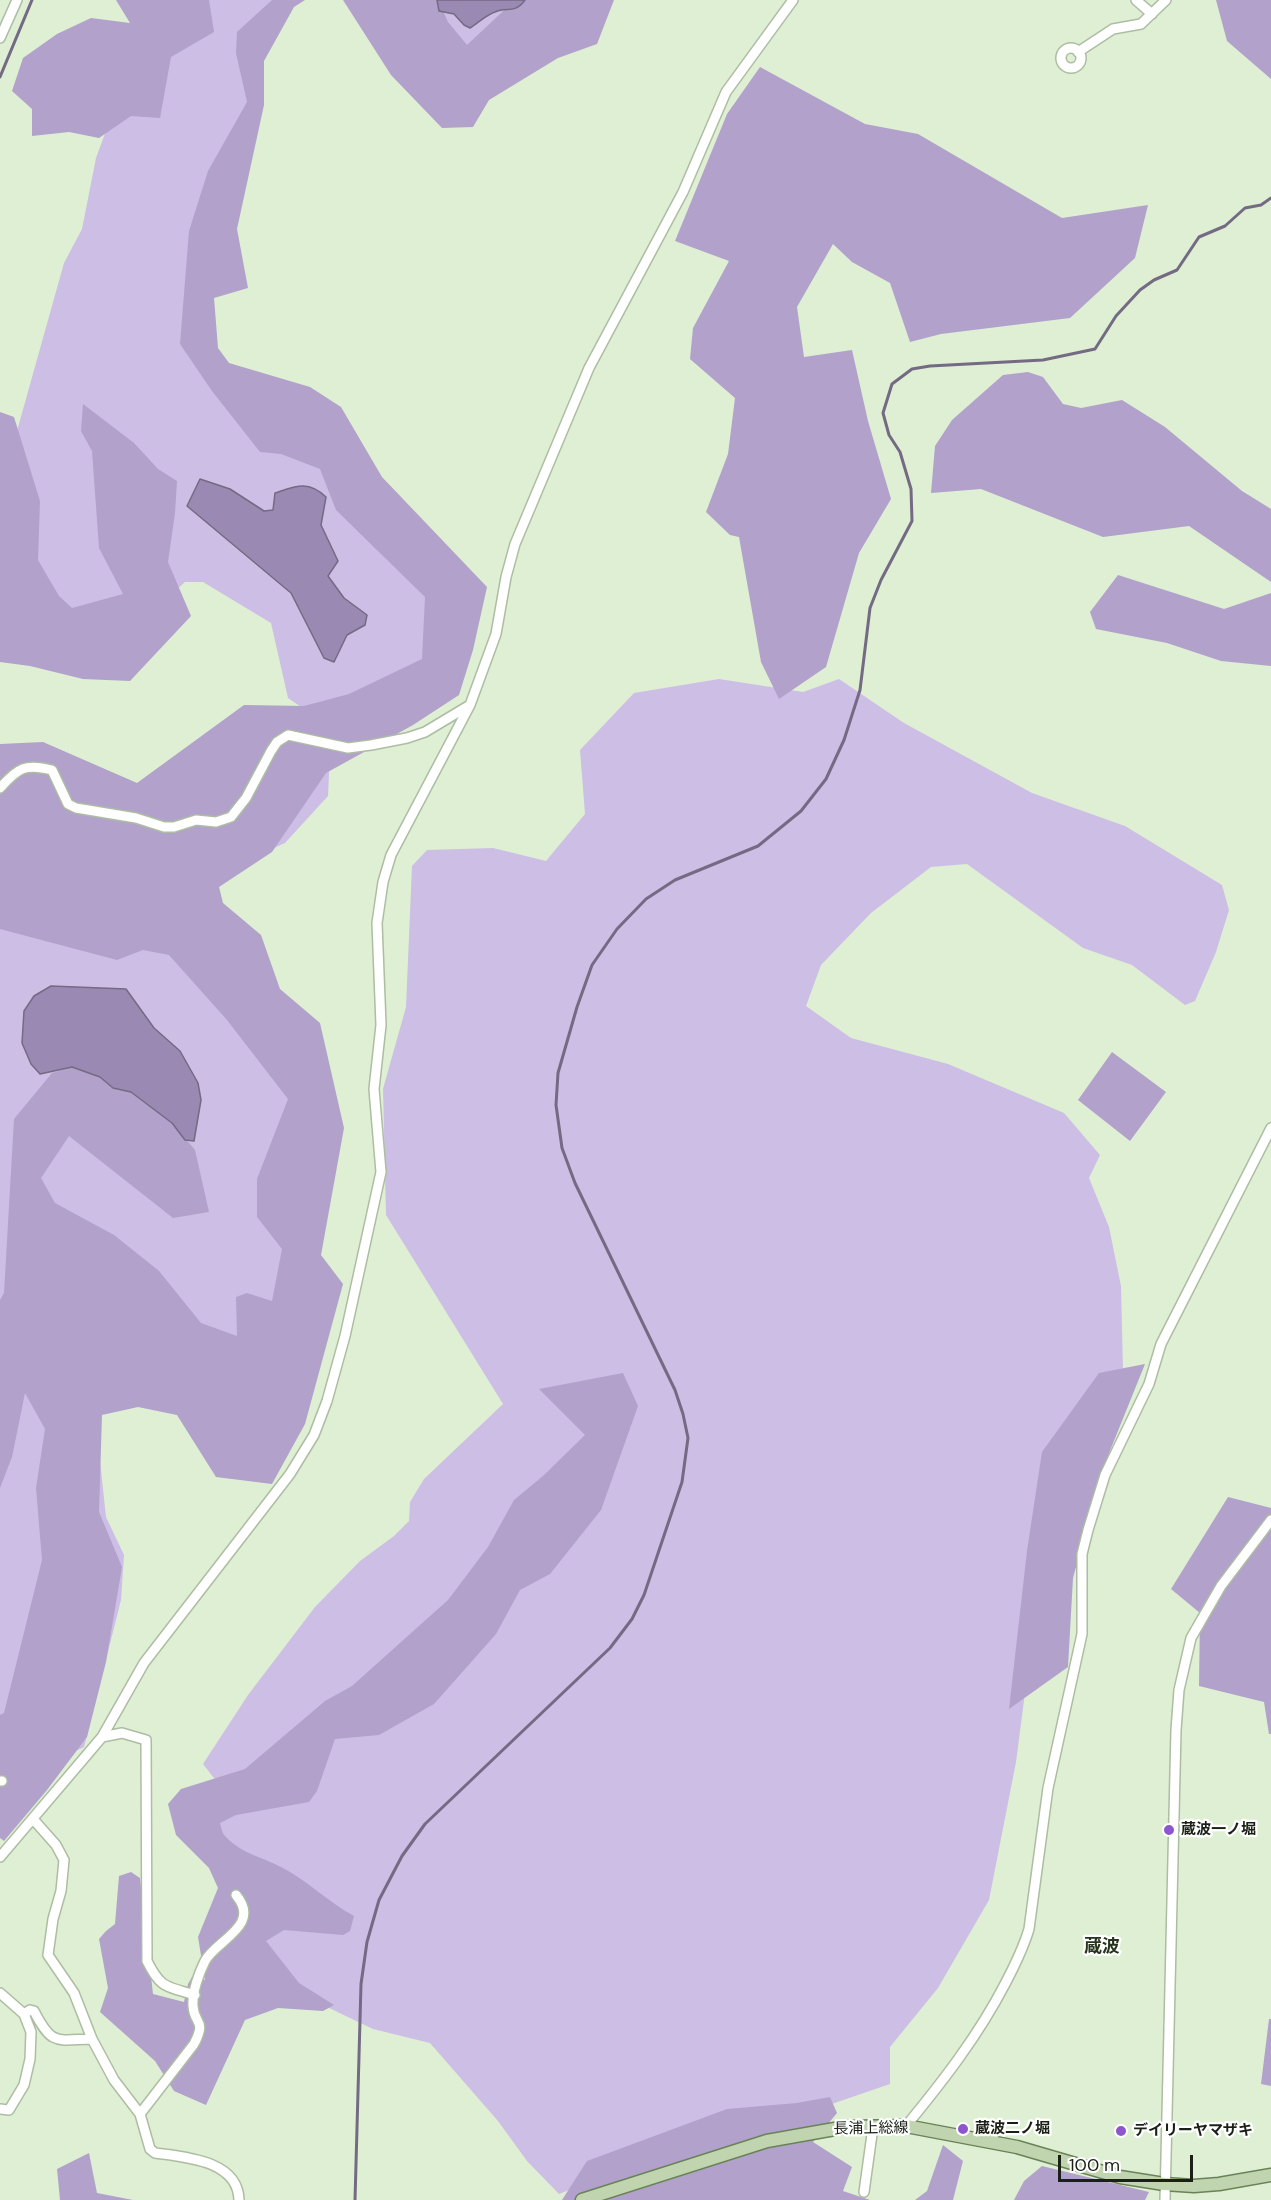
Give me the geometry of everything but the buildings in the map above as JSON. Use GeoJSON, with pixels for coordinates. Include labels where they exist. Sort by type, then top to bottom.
{"type":"FeatureCollection","features":[{"type":"Feature","properties":{"kind":"main road","name":"長浦上総線"},"geometry":{"type":"LineString","coordinates":[[582,2200],[767,2141],[846,2127],[906,2126],[1017,2147],[1120,2177],[1164,2184],[1194,2186],[1219,2184],[1271,2175]]}},
{"type":"Feature","properties":{"kind":"street"},"geometry":{"type":"LineString","coordinates":[[0,38],[18,0]]}},
{"type":"Feature","properties":{"kind":"street"},"geometry":{"type":"LineString","coordinates":[[0,1857],[102,1737],[144,1664],[290,1474],[314,1435],[327,1401],[345,1336],[381,1172],[374,1089],[381,1025],[377,923],[383,882],[391,855],[470,705],[496,634],[506,577],[515,544],[589,368],[682,192],[726,92],[793,0]]}},
{"type":"Feature","properties":{"kind":"street"},"geometry":{"type":"LineString","coordinates":[[1136,0],[1152,14]]}},
{"type":"Feature","properties":{"kind":"street"},"geometry":{"type":"LineString","coordinates":[[1078,52],[1113,29],[1141,24],[1166,0]]}},
{"type":"Feature","properties":{"kind":"street"},"geometry":{"type":"LineString","coordinates":[[0,788],[18,770],[27,766],[38,766],[52,770],[68,804],[76,808],[136,818],[164,827],[174,827],[196,820],[216,822],[231,817],[246,798],[277,742],[288,735],[348,748],[371,745],[425,732],[470,705]]}},
{"type":"Feature","properties":{"kind":"street"},"geometry":{"type":"LineString","coordinates":[[906,2126],[951,2071],[975,2036],[1024,1948],[1029,1929],[1048,1788],[1082,1634],[1082,1554],[1088,1530],[1105,1475],[1145,1393],[1161,1344],[1271,1128]]}},
{"type":"Feature","properties":{"kind":"street"},"geometry":{"type":"LineString","coordinates":[[1165,2200],[1176,1730],[1179,1690],[1191,1638],[1221,1586],[1271,1520]]}},
{"type":"Feature","properties":{"kind":"street"},"geometry":{"type":"LineString","coordinates":[[102,1737],[122,1733],[146,1740],[147,1960],[156,1978],[166,1986],[195,1995]]}},
{"type":"Feature","properties":{"kind":"street"},"geometry":{"type":"LineString","coordinates":[[33,1819],[56,1845],[64,1860],[61,1891],[53,1919],[48,1955],[74,1993],[92,2039],[114,2080],[140,2114],[150,2149],[155,2153],[198,2160],[222,2170],[234,2182],[239,2200]]}},
{"type":"Feature","properties":{"kind":"street"},"geometry":{"type":"LineString","coordinates":[[140,2114],[200,2034],[201,2025],[193,2005],[198,1978],[207,1958],[241,1924],[244,1909],[236,1895]]}},
{"type":"Feature","properties":{"kind":"street"},"geometry":{"type":"LineString","coordinates":[[0,1993],[24,2014],[31,2032],[30,2059],[24,2085],[9,2110],[0,2109]]}},
{"type":"Feature","properties":{"kind":"street"},"geometry":{"type":"LineString","coordinates":[[24,2014],[30,2010],[34,2011],[51,2038],[58,2040],[92,2039]]}},
{"type":"Feature","properties":{"kind":"street"},"geometry":{"type":"LineString","coordinates":[[864,2192],[873,2127]]}},
{"type":"Feature","properties":{"kind":"shaded area"},"geometry":{"type":"Polygon","coordinates":[[[116,0],[209,0],[214,32],[171,57],[160,118],[131,116],[99,138],[69,132],[32,136],[32,109],[12,91],[23,58],[57,34],[91,18],[130,23],[116,0]]]}},
{"type":"Feature","properties":{"kind":"shaded area"},"geometry":{"type":"Polygon","coordinates":[[[170,0],[288,0],[252,49],[253,118],[200,342],[302,441],[447,605],[445,666],[323,722],[288,698],[271,623],[203,582],[185,582],[157,607],[73,613],[56,601],[35,559],[15,438],[64,263],[82,229],[96,158],[122,87],[170,0]]]}},
{"type":"Feature","properties":{"kind":"shaded area"},"geometry":{"type":"Polygon","coordinates":[[[272,0],[305,0],[294,7],[264,61],[264,105],[237,229],[248,288],[214,298],[218,348],[229,363],[310,387],[341,407],[382,477],[487,587],[473,650],[459,695],[413,725],[326,773],[272,852],[219,887],[223,903],[261,935],[280,989],[320,1023],[344,1128],[321,1255],[343,1284],[305,1424],[272,1484],[216,1477],[177,1415],[138,1407],[102,1415],[99,1512],[122,1567],[106,1662],[87,1737],[4,1841],[0,1838],[0,1715],[4,1713],[42,1560],[36,1488],[45,1429],[25,1393],[12,1457],[0,1488],[0,1300],[4,1293],[14,1119],[52,1073],[72,1067],[100,1077],[113,1088],[131,1091],[172,1123],[195,1150],[209,1212],[173,1218],[69,1136],[41,1178],[55,1203],[114,1235],[159,1271],[201,1323],[237,1336],[236,1297],[247,1293],[272,1301],[282,1249],[257,1217],[257,1179],[288,1099],[227,1020],[169,955],[143,950],[117,960],[0,929],[0,744],[43,742],[137,783],[244,705],[304,706],[349,694],[422,659],[425,597],[336,510],[320,469],[281,454],[260,452],[212,391],[180,344],[189,231],[208,171],[247,102],[236,53],[237,32],[272,0]]]}},
{"type":"Feature","properties":{"kind":"shaded area"},"geometry":{"type":"Polygon","coordinates":[[[343,0],[438,0],[448,22],[467,45],[515,0],[614,0],[597,44],[558,58],[489,100],[473,127],[442,128],[391,75],[343,0]]]}},
{"type":"Feature","properties":{"kind":"shaded area"},"geometry":{"type":"Polygon","coordinates":[[[418,0],[536,0],[462,68],[418,0]]]}},
{"type":"Feature","properties":{"kind":"shaded area"},"geometry":{"type":"Polygon","coordinates":[[[437,0],[525,0],[514,9],[492,13],[470,28],[454,14],[439,11],[437,0]]]}},
{"type":"Feature","properties":{"kind":"shaded area"},"geometry":{"type":"Polygon","coordinates":[[[1216,0],[1271,0],[1271,79],[1227,41],[1216,0]]]}},
{"type":"Feature","properties":{"kind":"shaded area"},"geometry":{"type":"Polygon","coordinates":[[[760,67],[865,124],[918,134],[1062,218],[1148,205],[1135,258],[1070,318],[941,334],[910,342],[890,283],[852,262],[833,244],[797,307],[804,357],[852,350],[868,421],[891,499],[859,553],[826,667],[779,699],[761,662],[739,537],[730,535],[706,512],[728,454],[735,398],[690,359],[693,328],[729,261],[675,241],[727,114],[760,67]]]}},
{"type":"Feature","properties":{"kind":"shaded area"},"geometry":{"type":"Polygon","coordinates":[[[1028,372],[1043,377],[1063,404],[1081,408],[1122,400],[1165,427],[1242,491],[1271,509],[1271,582],[1189,526],[1103,537],[981,489],[931,493],[935,446],[952,420],[1003,375],[1028,372]]]}},
{"type":"Feature","properties":{"kind":"shaded area"},"geometry":{"type":"Polygon","coordinates":[[[83,404],[134,443],[158,469],[177,481],[168,562],[191,616],[130,681],[83,679],[30,666],[0,662],[0,412],[14,417],[40,501],[38,560],[59,596],[72,608],[123,594],[99,548],[92,451],[81,431],[83,404]]]}},
{"type":"Feature","properties":{"kind":"shaded area"},"geometry":{"type":"Polygon","coordinates":[[[200,479],[230,489],[264,511],[273,510],[275,493],[296,487],[313,488],[326,497],[321,525],[338,561],[328,576],[344,598],[367,615],[365,625],[347,635],[334,662],[324,658],[291,593],[187,506],[200,479]]]}},
{"type":"Feature","properties":{"kind":"shaded area"},"geometry":{"type":"Polygon","coordinates":[[[1118,575],[1224,609],[1271,593],[1271,666],[1221,661],[1167,643],[1096,629],[1090,612],[1118,575]]]}},
{"type":"Feature","properties":{"kind":"shaded area"},"geometry":{"type":"Polygon","coordinates":[[[719,679],[803,692],[839,679],[904,723],[1032,793],[1125,826],[1222,885],[1229,910],[1216,952],[1195,1001],[1185,1005],[1132,965],[1083,948],[967,864],[931,867],[871,913],[821,965],[806,1006],[851,1038],[948,1064],[1064,1113],[1100,1155],[1089,1178],[1109,1227],[1121,1286],[1123,1371],[1030,1654],[1016,1762],[989,1900],[938,1988],[890,2047],[890,2084],[788,2119],[695,2140],[559,2194],[527,2161],[498,2121],[430,2043],[373,2029],[277,1983],[211,1812],[228,1796],[203,1764],[248,1695],[315,1607],[360,1561],[394,1536],[409,1521],[410,1502],[424,1479],[503,1404],[386,1215],[383,1089],[406,1007],[412,866],[427,850],[493,848],[546,861],[585,814],[580,750],[634,693],[719,679]]]}},
{"type":"Feature","properties":{"kind":"shaded area"},"geometry":{"type":"Polygon","coordinates":[[[330,751],[328,796],[285,843],[224,870],[212,900],[319,1049],[279,1365],[165,1307],[96,1423],[106,1517],[124,1555],[121,1600],[84,1747],[53,1762],[0,1777],[0,801],[72,814],[330,751]]]}},
{"type":"Feature","properties":{"kind":"shaded area"},"geometry":{"type":"Polygon","coordinates":[[[51,986],[126,989],[154,1028],[180,1051],[198,1083],[201,1100],[194,1141],[185,1140],[172,1123],[131,1092],[113,1088],[100,1077],[72,1067],[40,1074],[31,1064],[22,1043],[24,1011],[34,996],[51,986]]]}},
{"type":"Feature","properties":{"kind":"shaded area"},"geometry":{"type":"Polygon","coordinates":[[[1112,1052],[1166,1092],[1130,1141],[1078,1100],[1112,1052]]]}},
{"type":"Feature","properties":{"kind":"shaded area"},"geometry":{"type":"Polygon","coordinates":[[[1145,1364],[1103,1468],[1073,1578],[1068,1667],[1009,1709],[1027,1551],[1042,1452],[1099,1373],[1145,1364]]]}},
{"type":"Feature","properties":{"kind":"shaded area"},"geometry":{"type":"Polygon","coordinates":[[[623,1373],[638,1406],[601,1510],[550,1574],[520,1590],[496,1634],[434,1704],[379,1735],[335,1739],[317,1791],[309,1802],[236,1815],[220,1823],[224,1835],[237,1847],[291,1872],[354,1916],[350,1931],[343,1935],[284,1930],[266,1941],[299,1983],[334,2005],[323,2011],[278,2008],[245,2020],[206,2105],[174,2091],[155,2061],[100,2012],[108,1988],[99,1939],[115,1924],[119,1876],[131,1872],[140,1878],[153,1994],[184,2002],[192,1977],[205,1980],[198,1937],[218,1888],[209,1868],[176,1835],[168,1804],[181,1789],[245,1769],[325,1701],[352,1686],[448,1600],[488,1547],[514,1500],[543,1476],[585,1435],[539,1389],[623,1373]]]}},
{"type":"Feature","properties":{"kind":"shaded area"},"geometry":{"type":"Polygon","coordinates":[[[1228,1497],[1271,1508],[1271,1734],[1269,1734],[1264,1702],[1199,1686],[1200,1613],[1171,1589],[1228,1497]]]}},
{"type":"Feature","properties":{"kind":"shaded area"},"geometry":{"type":"Polygon","coordinates":[[[1269,2019],[1271,2019],[1271,2086],[1261,2084],[1269,2019]]]}},
{"type":"Feature","properties":{"kind":"shaded area"},"geometry":{"type":"Polygon","coordinates":[[[830,2097],[837,2113],[813,2142],[852,2167],[843,2191],[870,2200],[562,2200],[587,2161],[727,2109],[797,2103],[830,2097]]]}},
{"type":"Feature","properties":{"kind":"shaded area"},"geometry":{"type":"Polygon","coordinates":[[[943,2145],[963,2161],[953,2200],[915,2200],[927,2191],[943,2145]]]}},
{"type":"Feature","properties":{"kind":"shaded area"},"geometry":{"type":"Polygon","coordinates":[[[89,2153],[97,2193],[133,2200],[60,2200],[57,2169],[89,2153]]]}},
{"type":"Feature","properties":{"kind":"shaded area"},"geometry":{"type":"Polygon","coordinates":[[[1042,2166],[1149,2192],[1145,2200],[1014,2200],[1024,2181],[1042,2166]]]}},
{"type":"Feature","properties":{"kind":"waterway"},"geometry":{"type":"LineString","coordinates":[[0,77],[32,0]]}},
{"type":"Feature","properties":{"kind":"waterway"},"geometry":{"type":"LineString","coordinates":[[355,2200],[361,1984],[367,1942],[379,1900],[402,1856],[425,1824],[610,1648],[632,1619],[644,1595],[682,1482],[688,1438],[675,1390],[575,1183],[562,1148],[556,1105],[558,1073],[592,965],[617,929],[646,899],[675,880],[758,846],[801,811],[826,779],[844,740],[860,690],[870,608],[881,580],[912,521],[911,489],[900,452],[889,435],[883,413],[892,384],[912,369],[1043,360],[1095,349],[1116,316],[1140,290],[1154,280],[1177,270],[1199,237],[1225,226],[1245,208],[1261,205],[1271,198]]}},
{"type":"Feature","properties":{"kind":"place","name":"蔵波一ノ堀"},"geometry":{"type":"Point","coordinates":[1169,1830]}},
{"type":"Feature","properties":{"kind":"place","name":"蔵波二ノ堀"},"geometry":{"type":"Point","coordinates":[963,2129]}},
{"type":"Feature","properties":{"kind":"place","name":"デイリーヤマザキ"},"geometry":{"type":"Point","coordinates":[1121,2131]}},
{"type":"Feature","properties":{"kind":"district","name":"蔵波"},"geometry":{"type":"Point","coordinates":[1102,1947]}}]}
